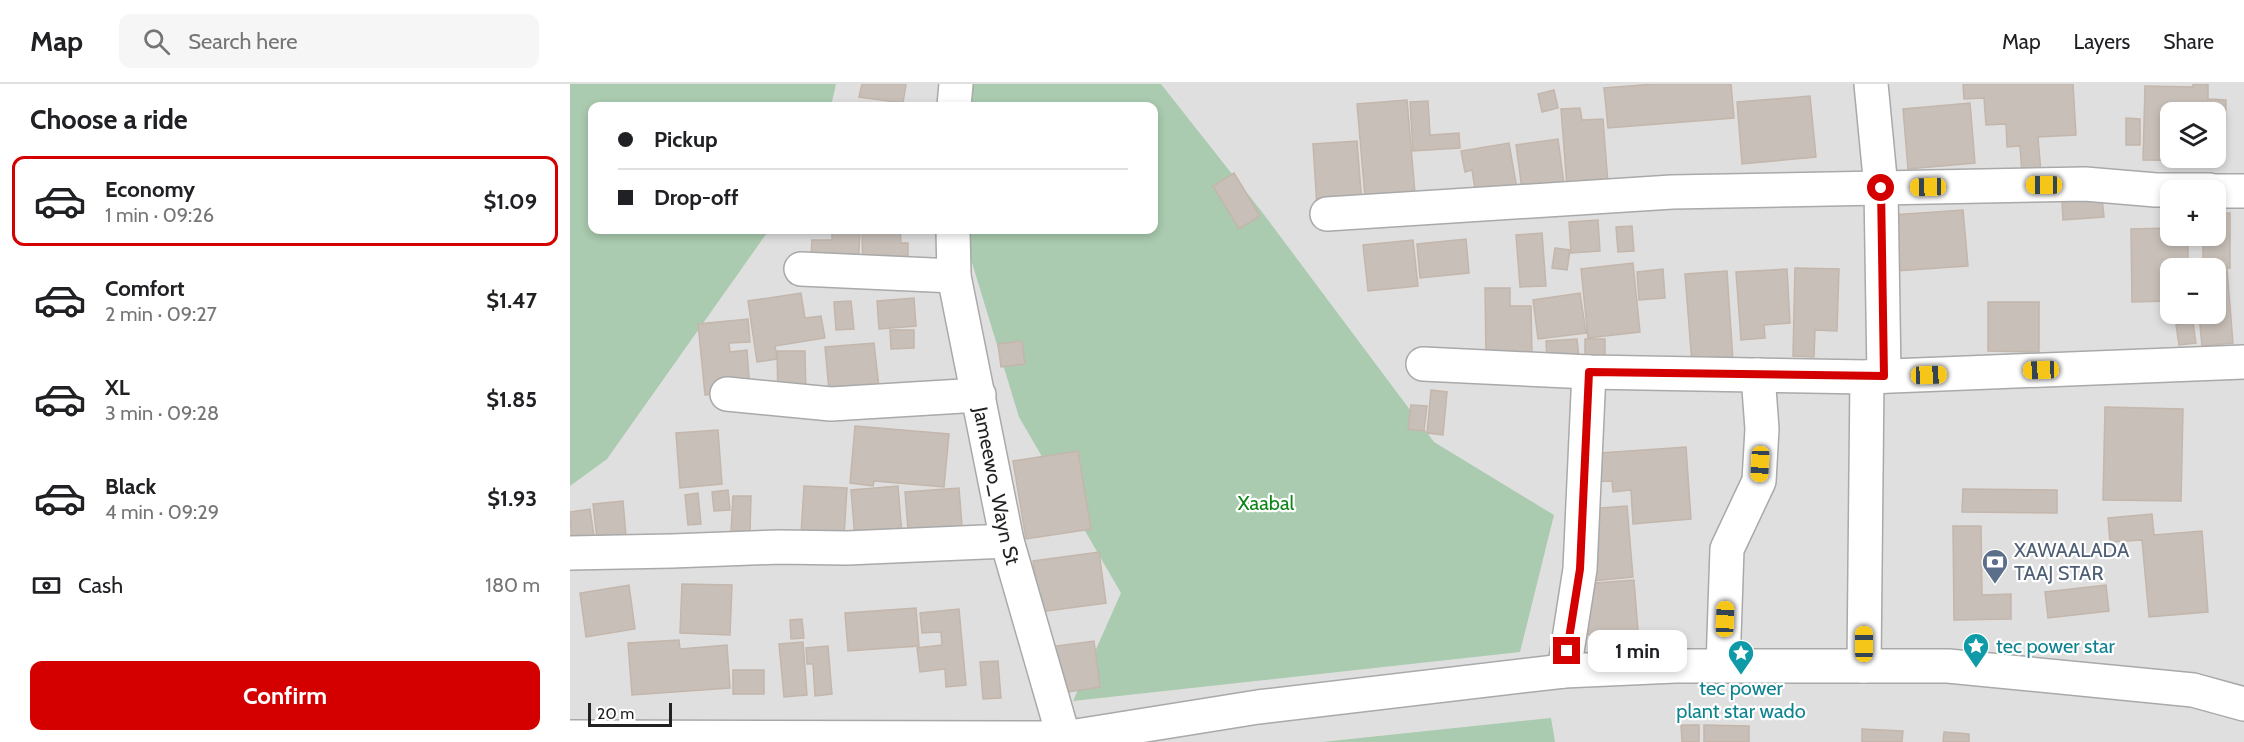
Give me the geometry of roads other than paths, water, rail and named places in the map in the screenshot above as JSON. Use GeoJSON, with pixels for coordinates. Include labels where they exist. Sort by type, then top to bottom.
{"type":"FeatureCollection","features":[{"type":"Feature","properties":{"kind":"street"},"geometry":{"type":"LineString","coordinates":[[954,102],[956,84]]}},
{"type":"Feature","properties":{"kind":"street"},"geometry":{"type":"LineString","coordinates":[[1864,666],[1881,188],[1871,84]]}},
{"type":"Feature","properties":{"kind":"street"},"geometry":{"type":"LineString","coordinates":[[1328,214],[1672,192],[2085,184],[2160,190]]}},
{"type":"Feature","properties":{"kind":"street"},"geometry":{"type":"LineString","coordinates":[[2226,191],[2244,191]]}},
{"type":"Feature","properties":{"kind":"street","name":"Jameewo_Wayn St"},"geometry":{"type":"LineString","coordinates":[[953,234],[954,276],[1007,541],[1064,740]]}},
{"type":"Feature","properties":{"kind":"street"},"geometry":{"type":"LineString","coordinates":[[801,269],[954,276]]}},
{"type":"Feature","properties":{"kind":"street"},"geometry":{"type":"LineString","coordinates":[[1424,364],[1589,372],[1875,376],[2244,362]]}},
{"type":"Feature","properties":{"kind":"street"},"geometry":{"type":"LineString","coordinates":[[1564,671],[1580,569],[1589,372]]}},
{"type":"Feature","properties":{"kind":"street"},"geometry":{"type":"LineString","coordinates":[[1723,666],[1727,549],[1759,481],[1762,429],[1758,375]]}},
{"type":"Feature","properties":{"kind":"street"},"geometry":{"type":"LineString","coordinates":[[727,394],[831,404],[979,395]]}},
{"type":"Feature","properties":{"kind":"street"},"geometry":{"type":"LineString","coordinates":[[570,553],[779,547],[847,548],[1007,541]]}},
{"type":"Feature","properties":{"kind":"street"},"geometry":{"type":"LineString","coordinates":[[572,739],[1064,740],[1258,707],[1564,671],[1723,666],[1948,666],[2193,690],[2244,704]]}},
{"type":"Feature","properties":{"kind":"place","name":"XAWAALADA TAAJ STAR"},"geometry":{"type":"Point","coordinates":[1995,585]}},
{"type":"Feature","properties":{"kind":"place","name":"tec power star"},"geometry":{"type":"Point","coordinates":[1976,669]}},
{"type":"Feature","properties":{"kind":"place","name":"tec power plant star wado"},"geometry":{"type":"Point","coordinates":[1741,676]}},
{"type":"Feature","properties":{"kind":"park label","name":"Xaabal"},"geometry":{"type":"Point","coordinates":[1266,503]}}]}
